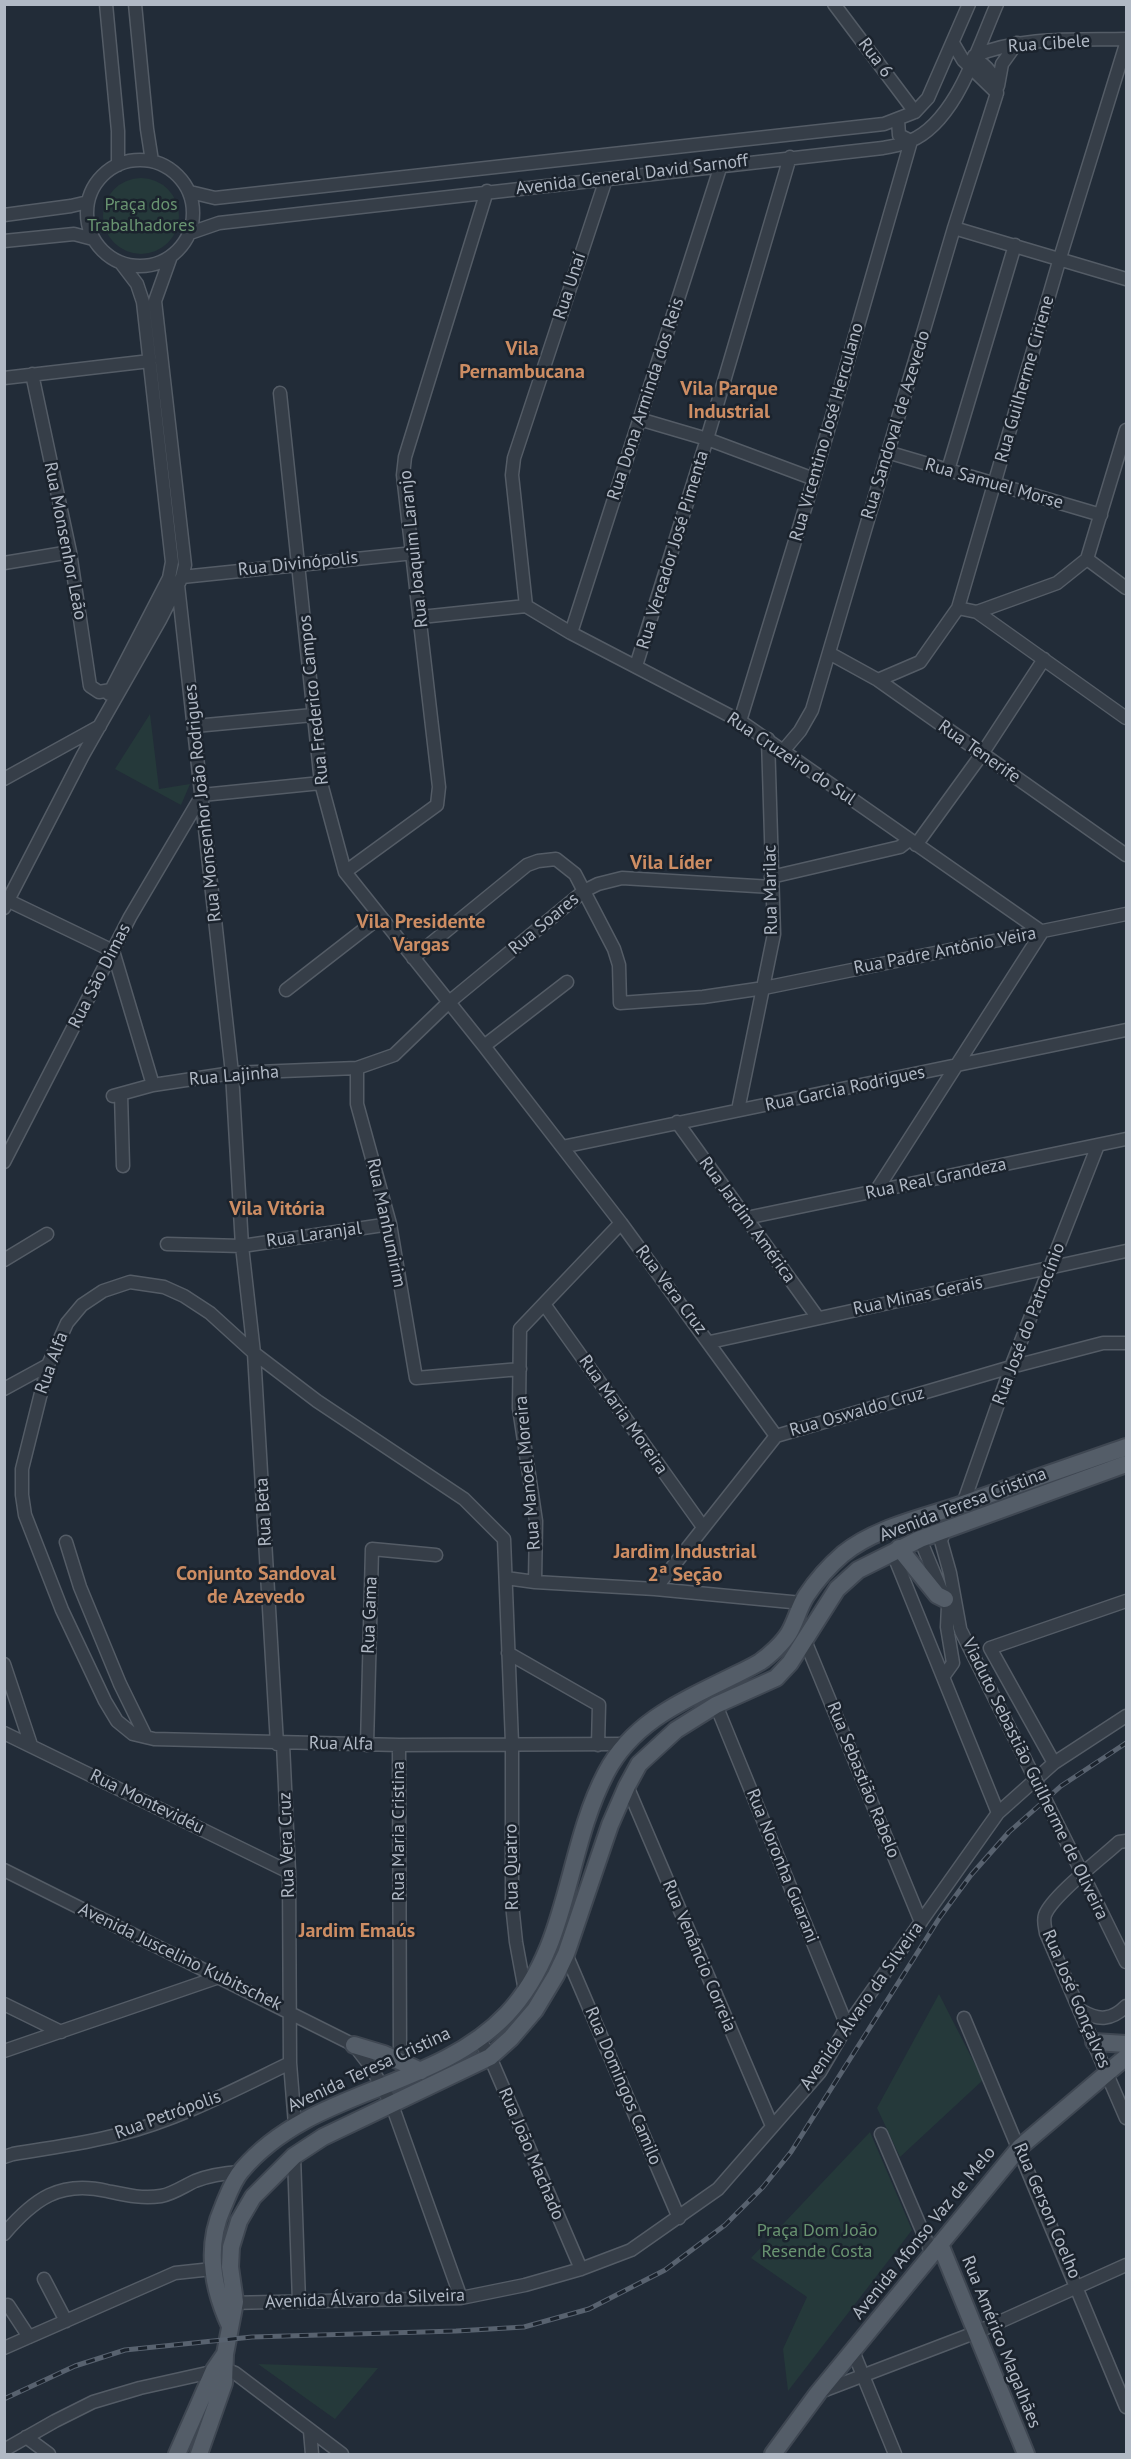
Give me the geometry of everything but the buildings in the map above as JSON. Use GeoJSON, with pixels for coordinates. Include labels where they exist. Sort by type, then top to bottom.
{"type":"FeatureCollection","features":[{"type":"Feature","properties":{"kind":"main road","name":"Avenida Teresa Cristina"},"geometry":{"type":"LineString","coordinates":[[227,2303],[212,2270],[212,2243],[217,2219],[240,2172],[275,2139],[295,2125],[346,2101],[421,2071],[479,2039],[506,2015],[535,1977],[553,1940],[593,1801],[607,1770],[626,1744],[645,1724],[667,1708],[761,1662],[788,1635],[802,1603],[823,1574],[844,1553],[905,1523],[1126,1447]]}},
{"type":"Feature","properties":{"kind":"main road","name":"Avenida Teresa Cristina"},"geometry":{"type":"LineString","coordinates":[[221,2364],[230,2326],[227,2303],[231,2247],[238,2221],[253,2197],[294,2156],[349,2123],[392,2105],[490,2057],[512,2038],[535,2010],[566,1954],[610,1825],[639,1764],[668,1737],[716,1705],[776,1678],[790,1663],[837,1589],[858,1570],[896,1549],[945,1529],[1126,1464]]}},
{"type":"Feature","properties":{"kind":"main road"},"geometry":{"type":"LineString","coordinates":[[920,1539],[924,1529],[955,1515],[963,1504]]}},
{"type":"Feature","properties":{"kind":"main road"},"geometry":{"type":"LineString","coordinates":[[896,1549],[947,1603]]}},
{"type":"Feature","properties":{"kind":"main road"},"geometry":{"type":"LineString","coordinates":[[1095,2042],[1126,2044]]}},
{"type":"Feature","properties":{"kind":"main road"},"geometry":{"type":"LineString","coordinates":[[354,2044],[421,2071]]}},
{"type":"Feature","properties":{"kind":"main road","name":"Avenida Afonso Vaz de Melo"},"geometry":{"type":"LineString","coordinates":[[774,2454],[852,2350],[1020,2147],[1126,2057]]}},
{"type":"Feature","properties":{"kind":"main road","name":"Rua Américo Magalhães"},"geometry":{"type":"LineString","coordinates":[[936,2249],[977,2332],[1026,2454]]}},
{"type":"Feature","properties":{"kind":"main road"},"geometry":{"type":"LineString","coordinates":[[177,2454],[221,2364]]}},
{"type":"Feature","properties":{"kind":"main road"},"geometry":{"type":"LineString","coordinates":[[199,2454],[224,2383],[221,2364]]}},
{"type":"Feature","properties":{"kind":"street"},"geometry":{"type":"LineString","coordinates":[[106,4],[118,131],[118,165]]}},
{"type":"Feature","properties":{"kind":"street"},"geometry":{"type":"LineString","coordinates":[[135,4],[152,161]]}},
{"type":"Feature","properties":{"kind":"street","name":"Rua 6"},"geometry":{"type":"LineString","coordinates":[[834,4],[915,112]]}},
{"type":"Feature","properties":{"kind":"street","name":"Avenida General David Sarnoff"},"geometry":{"type":"LineString","coordinates":[[190,192],[215,198],[884,124],[915,112],[933,91],[969,4]]}},
{"type":"Feature","properties":{"kind":"street","name":"Avenida General David Sarnoff"},"geometry":{"type":"LineString","coordinates":[[190,233],[219,223],[884,148],[910,141],[938,123],[954,101],[997,4]]}},
{"type":"Feature","properties":{"kind":"street","name":"Rua Cibele"},"geometry":{"type":"LineString","coordinates":[[972,60],[990,50],[1017,44],[1126,39]]}},
{"type":"Feature","properties":{"kind":"street"},"geometry":{"type":"LineString","coordinates":[[953,43],[963,60],[972,60],[997,93]]}},
{"type":"Feature","properties":{"kind":"street","name":"Rua Sandoval de Azevedo"},"geometry":{"type":"LineString","coordinates":[[783,751],[800,731],[812,710],[954,228],[997,93],[1002,64],[1017,44]]}},
{"type":"Feature","properties":{"kind":"street","name":"Rua Guilherme Ciriene"},"geometry":{"type":"LineString","coordinates":[[878,680],[920,662],[958,608],[1060,258],[1126,44]]}},
{"type":"Feature","properties":{"kind":"street"},"geometry":{"type":"LineString","coordinates":[[898,120],[899,135],[910,141]]}},
{"type":"Feature","properties":{"kind":"street","name":"Rua Vicentino José Herculano"},"geometry":{"type":"LineString","coordinates":[[740,721],[814,478],[910,141]]}},
{"type":"Feature","properties":{"kind":"street","name":"Rua Vereador José Pimenta"},"geometry":{"type":"LineString","coordinates":[[636,666],[707,439],[790,157]]}},
{"type":"Feature","properties":{"kind":"street"},"geometry":{"type":"LineString","coordinates":[[133,160],[152,161],[169,168],[182,180],[190,192],[194,213],[190,233],[170,259],[139,267],[121,263],[100,249],[93,239],[87,219],[88,202],[95,184],[107,172],[133,160]]}},
{"type":"Feature","properties":{"kind":"street","name":"Rua Dona Arminda dos Reis"},"geometry":{"type":"LineString","coordinates":[[571,633],[721,165]]}},
{"type":"Feature","properties":{"kind":"street","name":"Rua Unaí"},"geometry":{"type":"LineString","coordinates":[[526,606],[512,475],[514,458],[606,179]]}},
{"type":"Feature","properties":{"kind":"street","name":"Rua Joaquim Laranjo"},"geometry":{"type":"LineString","coordinates":[[345,872],[437,805],[439,787],[414,553],[403,475],[405,457],[487,191]]}},
{"type":"Feature","properties":{"kind":"street"},"geometry":{"type":"LineString","coordinates":[[4,215],[88,202]]}},
{"type":"Feature","properties":{"kind":"street"},"geometry":{"type":"LineString","coordinates":[[954,228],[1126,279]]}},
{"type":"Feature","properties":{"kind":"street"},"geometry":{"type":"LineString","coordinates":[[4,240],[74,234],[93,239]]}},
{"type":"Feature","properties":{"kind":"street"},"geometry":{"type":"LineString","coordinates":[[948,470],[1015,245]]}},
{"type":"Feature","properties":{"kind":"street","name":"Rua Monsenhor João Rodrigues"},"geometry":{"type":"LineString","coordinates":[[170,259],[155,301],[185,565],[176,580]]}},
{"type":"Feature","properties":{"kind":"street","name":"Rua Monsenhor João Rodrigues"},"geometry":{"type":"LineString","coordinates":[[121,263],[137,284],[144,302],[172,562],[195,726],[232,1073],[242,1246],[254,1353]]}},
{"type":"Feature","properties":{"kind":"street"},"geometry":{"type":"LineString","coordinates":[[4,378],[150,361]]}},
{"type":"Feature","properties":{"kind":"street","name":"Rua Monsenhor Leão"},"geometry":{"type":"LineString","coordinates":[[32,374],[70,552],[90,686],[99,693],[111,690]]}},
{"type":"Feature","properties":{"kind":"street","name":"Rua Frederico Campos"},"geometry":{"type":"LineString","coordinates":[[280,393],[321,783],[345,872],[562,1146]]}},
{"type":"Feature","properties":{"kind":"street"},"geometry":{"type":"LineString","coordinates":[[639,419],[707,439],[814,478]]}},
{"type":"Feature","properties":{"kind":"street"},"geometry":{"type":"LineString","coordinates":[[977,612],[1057,583],[1087,560],[1126,430]]}},
{"type":"Feature","properties":{"kind":"street","name":"Rua Samuel Morse"},"geometry":{"type":"LineString","coordinates":[[888,452],[1101,516]]}},
{"type":"Feature","properties":{"kind":"street"},"geometry":{"type":"LineString","coordinates":[[4,563],[70,552]]}},
{"type":"Feature","properties":{"kind":"street","name":"Rua Divinópolis"},"geometry":{"type":"LineString","coordinates":[[176,580],[299,563],[414,553]]}},
{"type":"Feature","properties":{"kind":"street"},"geometry":{"type":"LineString","coordinates":[[1087,560],[1126,588]]}},
{"type":"Feature","properties":{"kind":"street"},"geometry":{"type":"LineString","coordinates":[[153,1085],[113,951],[7,904],[83,755],[160,620],[176,580]]}},
{"type":"Feature","properties":{"kind":"street"},"geometry":{"type":"LineString","coordinates":[[83,755],[87,731],[176,580]]}},
{"type":"Feature","properties":{"kind":"street"},"geometry":{"type":"LineString","coordinates":[[421,616],[526,606]]}},
{"type":"Feature","properties":{"kind":"street","name":"Rua Cruzeiro do Sul"},"geometry":{"type":"LineString","coordinates":[[526,606],[571,633],[740,721],[1042,932]]}},
{"type":"Feature","properties":{"kind":"street"},"geometry":{"type":"LineString","coordinates":[[958,608],[977,612],[1126,718]]}},
{"type":"Feature","properties":{"kind":"street"},"geometry":{"type":"LineString","coordinates":[[160,620],[175,617],[182,623]]}},
{"type":"Feature","properties":{"kind":"street","name":"Rua Tenerife"},"geometry":{"type":"LineString","coordinates":[[829,653],[878,680],[1126,855]]}},
{"type":"Feature","properties":{"kind":"street"},"geometry":{"type":"LineString","coordinates":[[913,842],[982,754],[1044,659]]}},
{"type":"Feature","properties":{"kind":"street"},"geometry":{"type":"LineString","coordinates":[[195,726],[313,715]]}},
{"type":"Feature","properties":{"kind":"street"},"geometry":{"type":"LineString","coordinates":[[4,779],[87,731],[100,726]]}},
{"type":"Feature","properties":{"kind":"street","name":"Rua Marilac"},"geometry":{"type":"LineString","coordinates":[[738,1110],[774,934],[768,739]]}},
{"type":"Feature","properties":{"kind":"street"},"geometry":{"type":"LineString","coordinates":[[202,795],[321,783]]}},
{"type":"Feature","properties":{"kind":"street","name":"Rua São Dimas"},"geometry":{"type":"LineString","coordinates":[[4,1162],[130,917],[202,795]]}},
{"type":"Feature","properties":{"kind":"street","name":"Rua Soares"},"geometry":{"type":"LineString","coordinates":[[357,1068],[394,1055],[448,1003],[584,891],[598,884],[622,878],[772,882],[913,842]]}},
{"type":"Feature","properties":{"kind":"street"},"geometry":{"type":"LineString","coordinates":[[413,958],[527,865],[556,859],[575,874],[584,891]]}},
{"type":"Feature","properties":{"kind":"street","name":"Rua Padre Antônio Veira"},"geometry":{"type":"LineString","coordinates":[[584,891],[614,949],[619,965],[620,1003],[703,997],[764,988],[1126,914]]}},
{"type":"Feature","properties":{"kind":"street"},"geometry":{"type":"LineString","coordinates":[[286,990],[380,917]]}},
{"type":"Feature","properties":{"kind":"street"},"geometry":{"type":"LineString","coordinates":[[876,1191],[1042,932]]}},
{"type":"Feature","properties":{"kind":"street"},"geometry":{"type":"LineString","coordinates":[[484,1046],[567,982]]}},
{"type":"Feature","properties":{"kind":"street","name":"Rua Garcia Rodrigues"},"geometry":{"type":"LineString","coordinates":[[562,1146],[1126,1030]]}},
{"type":"Feature","properties":{"kind":"street","name":"Rua Lajinha"},"geometry":{"type":"LineString","coordinates":[[123,1166],[117,1095],[153,1085],[232,1073],[357,1068]]}},
{"type":"Feature","properties":{"kind":"street","name":"Rua Manhumirim"},"geometry":{"type":"LineString","coordinates":[[357,1068],[357,1104],[390,1224],[416,1378],[520,1369]]}},
{"type":"Feature","properties":{"kind":"street","name":"Rua Jardim América"},"geometry":{"type":"LineString","coordinates":[[677,1122],[818,1318]]}},
{"type":"Feature","properties":{"kind":"street","name":"Rua Real Grandeza"},"geometry":{"type":"LineString","coordinates":[[746,1218],[1126,1139]]}},
{"type":"Feature","properties":{"kind":"street","name":"Rua José do Patrocínio"},"geometry":{"type":"LineString","coordinates":[[963,1504],[1011,1367],[1098,1145]]}},
{"type":"Feature","properties":{"kind":"street","name":"Rua Vera Cruz"},"geometry":{"type":"LineString","coordinates":[[562,1146],[710,1342],[776,1436]]}},
{"type":"Feature","properties":{"kind":"street"},"geometry":{"type":"LineString","coordinates":[[544,1304],[621,1223]]}},
{"type":"Feature","properties":{"kind":"street","name":"Rua Laranjal"},"geometry":{"type":"LineString","coordinates":[[167,1244],[242,1246],[390,1224]]}},
{"type":"Feature","properties":{"kind":"street"},"geometry":{"type":"LineString","coordinates":[[4,1260],[47,1234]]}},
{"type":"Feature","properties":{"kind":"street","name":"Rua Minas Gerais"},"geometry":{"type":"LineString","coordinates":[[710,1342],[1126,1251]]}},
{"type":"Feature","properties":{"kind":"street","name":"Rua Alfa"},"geometry":{"type":"LineString","coordinates":[[512,1743],[504,1539],[464,1499],[317,1401],[254,1353],[210,1313],[184,1296],[164,1287],[130,1282],[103,1292],[82,1305],[67,1323],[48,1365],[22,1469],[22,1495],[25,1515],[62,1610],[105,1701],[117,1721],[133,1734],[146,1737],[280,1744],[626,1744]]}},
{"type":"Feature","properties":{"kind":"street","name":"Rua Manoel Moreira"},"geometry":{"type":"LineString","coordinates":[[535,1582],[536,1521],[519,1408],[520,1329],[544,1304]]}},
{"type":"Feature","properties":{"kind":"street","name":"Rua Maria Moreira"},"geometry":{"type":"LineString","coordinates":[[544,1304],[703,1527]]}},
{"type":"Feature","properties":{"kind":"street","name":"Rua Oswaldo Cruz"},"geometry":{"type":"LineString","coordinates":[[655,1589],[776,1436],[1011,1367],[1103,1343],[1126,1343]]}},
{"type":"Feature","properties":{"kind":"street","name":"Rua Beta"},"geometry":{"type":"LineString","coordinates":[[254,1353],[280,1744]]}},
{"type":"Feature","properties":{"kind":"street"},"geometry":{"type":"LineString","coordinates":[[4,1389],[48,1365]]}},
{"type":"Feature","properties":{"kind":"street","name":"Viaduto Sebastião Guilherme de Oliveira"},"geometry":{"type":"LineString","coordinates":[[945,1529],[941,1541],[961,1629]]}},
{"type":"Feature","properties":{"kind":"street","name":"Viaduto Sebastião Guilherme de Oliveira"},"geometry":{"type":"LineString","coordinates":[[920,1539],[947,1603],[1126,1962]]}},
{"type":"Feature","properties":{"kind":"street"},"geometry":{"type":"LineString","coordinates":[[66,1542],[80,1587],[120,1684],[146,1737]]}},
{"type":"Feature","properties":{"kind":"street"},"geometry":{"type":"LineString","coordinates":[[896,1549],[943,1677],[998,1813]]}},
{"type":"Feature","properties":{"kind":"street","name":"Rua Gama"},"geometry":{"type":"LineString","coordinates":[[367,1745],[372,1550],[436,1555]]}},
{"type":"Feature","properties":{"kind":"street"},"geometry":{"type":"LineString","coordinates":[[506,1578],[802,1603]]}},
{"type":"Feature","properties":{"kind":"street"},"geometry":{"type":"LineString","coordinates":[[1054,1763],[990,1648],[1126,1601]]}},
{"type":"Feature","properties":{"kind":"street"},"geometry":{"type":"LineString","coordinates":[[943,1677],[952,1663],[947,1627],[947,1603]]}},
{"type":"Feature","properties":{"kind":"street","name":"Rua Sebastião Rabelo"},"geometry":{"type":"LineString","coordinates":[[804,1638],[921,1922]]}},
{"type":"Feature","properties":{"kind":"street"},"geometry":{"type":"LineString","coordinates":[[508,1653],[599,1705],[598,1745]]}},
{"type":"Feature","properties":{"kind":"street"},"geometry":{"type":"LineString","coordinates":[[4,1664],[31,1745]]}},
{"type":"Feature","properties":{"kind":"street","name":"Rua Noronha Guarani"},"geometry":{"type":"LineString","coordinates":[[716,1705],[847,2026]]}},
{"type":"Feature","properties":{"kind":"street","name":"Avenida Álvaro da Silveira"},"geometry":{"type":"LineString","coordinates":[[227,2303],[461,2298],[525,2285],[581,2269],[631,2250],[718,2189],[820,2072],[847,2026],[998,1813],[1054,1763],[1126,1716]]}},
{"type":"Feature","properties":{"kind":"street","name":"Rua Montevidéu"},"geometry":{"type":"LineString","coordinates":[[4,1733],[289,1872]]}},
{"type":"Feature","properties":{"kind":"street","name":"Rua Quatro"},"geometry":{"type":"LineString","coordinates":[[512,1743],[512,1904],[525,1991]]}},
{"type":"Feature","properties":{"kind":"street","name":"Rua Vera Cruz"},"geometry":{"type":"LineString","coordinates":[[280,1744],[289,1872],[290,2063],[295,2125]]}},
{"type":"Feature","properties":{"kind":"street","name":"Rua Maria Cristina"},"geometry":{"type":"LineString","coordinates":[[399,1745],[400,2061]]}},
{"type":"Feature","properties":{"kind":"street","name":"Rua Venâncio Correia"},"geometry":{"type":"LineString","coordinates":[[627,1786],[772,2126]]}},
{"type":"Feature","properties":{"kind":"street","name":"Rua José Gonçalves"},"geometry":{"type":"LineString","coordinates":[[1126,1841],[1119,1842],[1054,1901],[1046,1913],[1046,1933],[1082,2011],[1126,2118]]}},
{"type":"Feature","properties":{"kind":"street","name":"Avenida Juscelino Kubitschek"},"geometry":{"type":"LineString","coordinates":[[4,1870],[354,2044]]}},
{"type":"Feature","properties":{"kind":"street","name":"Rua Domingos Camilo"},"geometry":{"type":"LineString","coordinates":[[566,1954],[679,2218]]}},
{"type":"Feature","properties":{"kind":"street"},"geometry":{"type":"LineString","coordinates":[[4,2051],[219,1977]]}},
{"type":"Feature","properties":{"kind":"street"},"geometry":{"type":"LineString","coordinates":[[4,2004],[61,2032]]}},
{"type":"Feature","properties":{"kind":"street"},"geometry":{"type":"LineString","coordinates":[[1082,2011],[1092,2018],[1105,2019],[1117,2015],[1126,2007]]}},
{"type":"Feature","properties":{"kind":"street","name":"Rua Gerson Coelho"},"geometry":{"type":"LineString","coordinates":[[964,2018],[1020,2147],[1126,2407]]}},
{"type":"Feature","properties":{"kind":"street","name":"Rua João Machado"},"geometry":{"type":"LineString","coordinates":[[479,2039],[490,2057],[581,2269]]}},
{"type":"Feature","properties":{"kind":"street"},"geometry":{"type":"LineString","coordinates":[[354,2044],[392,2105],[461,2298]]}},
{"type":"Feature","properties":{"kind":"street","name":"Rua Petrópolis"},"geometry":{"type":"LineString","coordinates":[[4,2157],[116,2136],[153,2125],[194,2109],[290,2063]]}},
{"type":"Feature","properties":{"kind":"street","name":"Rua Américo Magalhães"},"geometry":{"type":"LineString","coordinates":[[881,2134],[936,2249]]}},
{"type":"Feature","properties":{"kind":"street"},"geometry":{"type":"LineString","coordinates":[[294,2156],[299,2302]]}},
{"type":"Feature","properties":{"kind":"street"},"geometry":{"type":"LineString","coordinates":[[4,2234],[20,2215],[42,2198],[58,2190],[76,2187],[141,2198],[164,2195],[218,2174],[240,2172]]}},
{"type":"Feature","properties":{"kind":"street"},"geometry":{"type":"LineString","coordinates":[[818,2393],[977,2332],[1126,2265]]}},
{"type":"Feature","properties":{"kind":"street"},"geometry":{"type":"LineString","coordinates":[[4,2348],[175,2273],[212,2270]]}},
{"type":"Feature","properties":{"kind":"street"},"geometry":{"type":"LineString","coordinates":[[44,2278],[66,2321]]}},
{"type":"Feature","properties":{"kind":"street"},"geometry":{"type":"LineString","coordinates":[[8,2305],[29,2337]]}},
{"type":"Feature","properties":{"kind":"street"},"geometry":{"type":"LineString","coordinates":[[852,2350],[895,2454]]}},
{"type":"Feature","properties":{"kind":"street"},"geometry":{"type":"LineString","coordinates":[[4,2450],[93,2403],[221,2364],[342,2454]]}},
{"type":"Feature","properties":{"kind":"street"},"geometry":{"type":"LineString","coordinates":[[310,2431],[312,2454]]}},
{"type":"Feature","properties":{"kind":"street"},"geometry":{"type":"LineString","coordinates":[[26,2437],[49,2454]]}},
{"type":"Feature","properties":{"kind":"green space","name":"Praça dos Trabalhadores"},"geometry":{"type":"Polygon","coordinates":[[[141,178],[155,181],[168,189],[176,202],[179,216],[176,230],[168,243],[155,251],[141,254],[127,251],[114,243],[106,230],[103,216],[106,202],[114,189],[127,181],[141,178]]]}},
{"type":"Feature","properties":{"kind":"green space"},"geometry":{"type":"Polygon","coordinates":[[[150,714],[159,789],[190,784],[181,805],[115,769],[150,714]]]}},
{"type":"Feature","properties":{"kind":"green space"},"geometry":{"type":"Polygon","coordinates":[[[939,1994],[983,2080],[900,2157],[877,2108],[939,1994]]]}},
{"type":"Feature","properties":{"kind":"green space","name":"Praça Dom João Resende Costa"},"geometry":{"type":"Polygon","coordinates":[[[870,2132],[912,2230],[788,2391],[783,2349],[807,2297],[751,2258],[870,2132]]]}},
{"type":"Feature","properties":{"kind":"green space"},"geometry":{"type":"Polygon","coordinates":[[[258,2364],[378,2368],[335,2419],[258,2364]]]}},
{"type":"Feature","properties":{"kind":"railway"},"geometry":{"type":"LineString","coordinates":[[4,2399],[75,2366],[125,2350],[252,2337],[524,2327],[589,2309],[665,2270],[725,2225],[763,2187],[791,2152],[940,1917],[971,1875],[1009,1832],[1061,1786],[1126,1743]]}},
{"type":"Feature","properties":{"kind":"district","name":"Vila Pernambucana"},"geometry":{"type":"Point","coordinates":[522,360]}},
{"type":"Feature","properties":{"kind":"district","name":"Vila Parque Industrial"},"geometry":{"type":"Point","coordinates":[729,400]}},
{"type":"Feature","properties":{"kind":"district","name":"Vila Líder"},"geometry":{"type":"Point","coordinates":[671,863]}},
{"type":"Feature","properties":{"kind":"district","name":"Vila Presidente Vargas"},"geometry":{"type":"Point","coordinates":[421,934]}},
{"type":"Feature","properties":{"kind":"district","name":"Vila Vitória"},"geometry":{"type":"Point","coordinates":[277,1209]}},
{"type":"Feature","properties":{"kind":"district","name":"Jardim Industrial 2ª Seção"},"geometry":{"type":"Point","coordinates":[685,1564]}},
{"type":"Feature","properties":{"kind":"district","name":"Conjunto Sandoval de Azevedo"},"geometry":{"type":"Point","coordinates":[256,1586]}},
{"type":"Feature","properties":{"kind":"district","name":"Jardim Emaús"},"geometry":{"type":"Point","coordinates":[357,1931]}}]}
